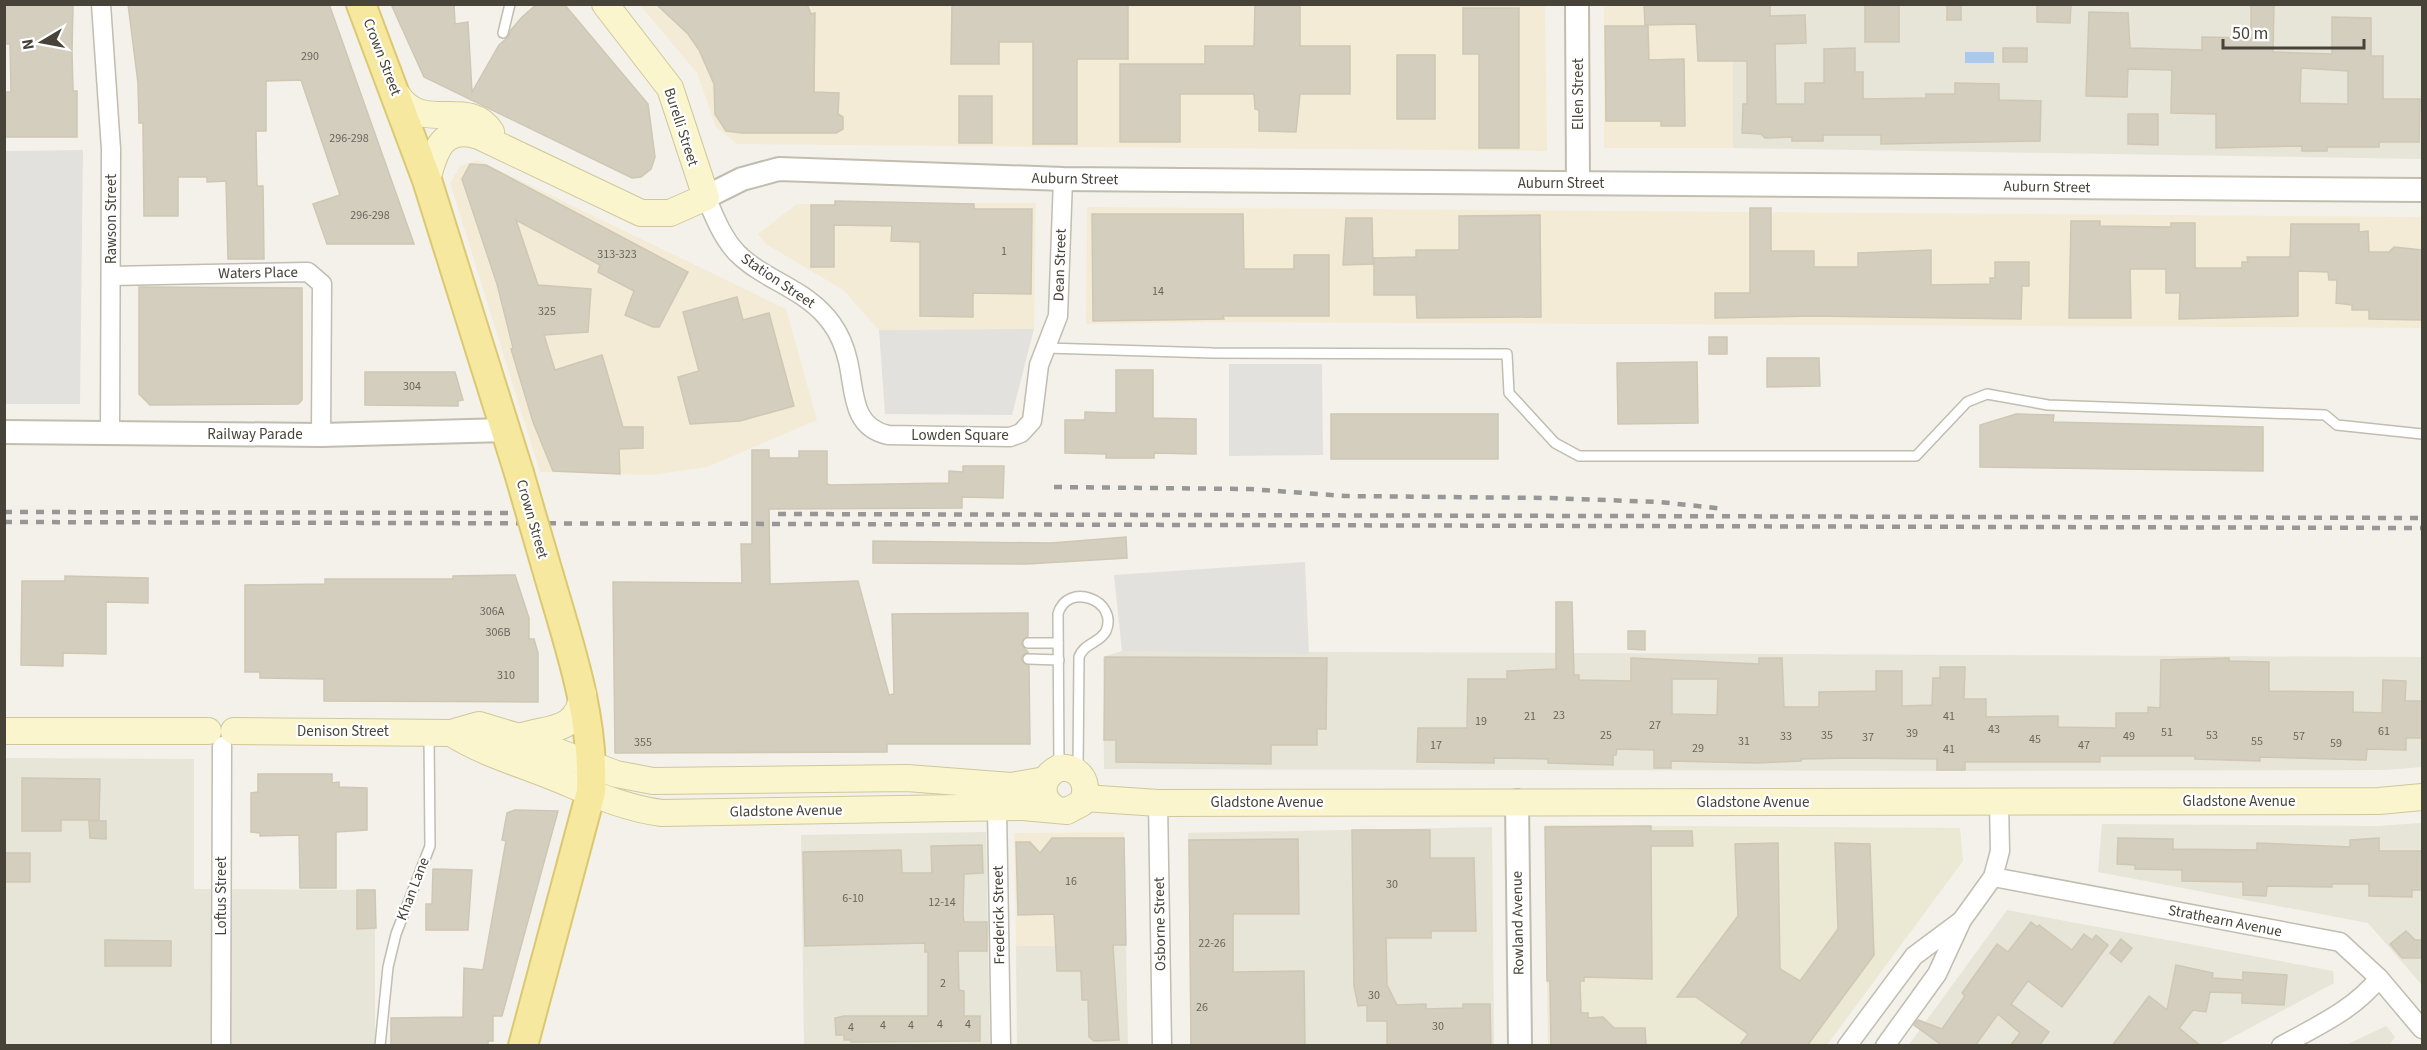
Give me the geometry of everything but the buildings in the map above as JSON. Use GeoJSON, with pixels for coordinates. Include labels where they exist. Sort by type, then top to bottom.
{"type":"FeatureCollection","features":[{"type":"Feature","properties":{"kind":"main road","name":"Crown Street"},"geometry":{"type":"LineString","coordinates":[[361,4],[398,96],[427,180],[506,430],[583,694],[591,778],[523,1046]]}},
{"type":"Feature","properties":{"kind":"main road","name":"Burelli Street"},"geometry":{"type":"LineString","coordinates":[[605,4],[670,88],[706,197]]}},
{"type":"Feature","properties":{"kind":"main road"},"geometry":{"type":"LineString","coordinates":[[398,96],[407,108],[417,114],[454,114],[488,126],[502,147]]}},
{"type":"Feature","properties":{"kind":"main road"},"geometry":{"type":"LineString","coordinates":[[427,180],[437,148],[448,137],[472,134],[641,213],[670,213],[706,197]]}},
{"type":"Feature","properties":{"kind":"main road"},"geometry":{"type":"LineString","coordinates":[[519,737],[567,724],[580,710],[583,694]]}},
{"type":"Feature","properties":{"kind":"main road","name":"Denison Street"},"geometry":{"type":"LineString","coordinates":[[4,730],[221,736],[440,732],[479,725],[519,737],[591,778]]}},
{"type":"Feature","properties":{"kind":"main road"},"geometry":{"type":"LineString","coordinates":[[440,732],[475,748],[591,778]]}},
{"type":"Feature","properties":{"kind":"main road"},"geometry":{"type":"LineString","coordinates":[[1061,773],[1085,784],[1084,798],[1073,810],[1056,810],[1046,800],[1043,786],[1061,773]]}},
{"type":"Feature","properties":{"kind":"main road","name":"Gladstone Avenue"},"geometry":{"type":"LineString","coordinates":[[1002,797],[1025,785],[1061,773]]}},
{"type":"Feature","properties":{"kind":"main road","name":"Gladstone Avenue"},"geometry":{"type":"LineString","coordinates":[[591,778],[629,778],[653,781],[907,778],[1056,810]]}},
{"type":"Feature","properties":{"kind":"main road","name":"Gladstone Avenue"},"geometry":{"type":"LineString","coordinates":[[1084,798],[1158,803],[2379,801],[2422,797]]}},
{"type":"Feature","properties":{"kind":"street","name":"Rawson Street"},"geometry":{"type":"LineString","coordinates":[[101,4],[111,149],[111,434]]}},
{"type":"Feature","properties":{"kind":"street","name":"Ellen Street"},"geometry":{"type":"LineString","coordinates":[[1578,4],[1578,183]]}},
{"type":"Feature","properties":{"kind":"street","name":"Auburn Street"},"geometry":{"type":"LineString","coordinates":[[706,197],[742,178],[779,169],[1063,179],[2422,190]]}},
{"type":"Feature","properties":{"kind":"street","name":"Dean Street"},"geometry":{"type":"LineString","coordinates":[[1046,348],[1058,316],[1063,179]]}},
{"type":"Feature","properties":{"kind":"street","name":"Station Street"},"geometry":{"type":"LineString","coordinates":[[706,197],[724,235],[735,251],[755,267],[808,298],[833,326],[845,348],[856,407]]}},
{"type":"Feature","properties":{"kind":"street","name":"Waters Place"},"geometry":{"type":"LineString","coordinates":[[111,276],[308,272],[321,284],[321,435]]}},
{"type":"Feature","properties":{"kind":"street","name":"Lowden Square"},"geometry":{"type":"LineString","coordinates":[[856,407],[871,430],[888,435],[1016,435],[1025,430],[1032,421],[1037,375],[1046,348]]}},
{"type":"Feature","properties":{"kind":"street","name":"Railway Parade"},"geometry":{"type":"LineString","coordinates":[[4,432],[321,435],[506,430]]}},
{"type":"Feature","properties":{"kind":"street","name":"Loftus Street"},"geometry":{"type":"LineString","coordinates":[[221,736],[221,1046]]}},
{"type":"Feature","properties":{"kind":"street","name":"Frederick Street"},"geometry":{"type":"LineString","coordinates":[[1002,797],[1002,1046]]}},
{"type":"Feature","properties":{"kind":"street","name":"Rowland Avenue"},"geometry":{"type":"LineString","coordinates":[[1516,801],[1520,1046]]}},
{"type":"Feature","properties":{"kind":"street"},"geometry":{"type":"LineString","coordinates":[[1885,1046],[1937,974],[1962,920],[1993,877],[2000,851],[1998,802]]}},
{"type":"Feature","properties":{"kind":"street","name":"Osborne Street"},"geometry":{"type":"LineString","coordinates":[[1158,803],[1162,1046]]}},
{"type":"Feature","properties":{"kind":"street","name":"Strathearn Avenue"},"geometry":{"type":"LineString","coordinates":[[1993,877],[2340,942],[2379,978],[2422,1029]]}},
{"type":"Feature","properties":{"kind":"street"},"geometry":{"type":"LineString","coordinates":[[1847,1046],[1914,956],[1962,920]]}},
{"type":"Feature","properties":{"kind":"street"},"geometry":{"type":"LineString","coordinates":[[2281,1046],[2351,1007],[2366,995],[2379,978]]}},
{"type":"Feature","properties":{"kind":"lane"},"geometry":{"type":"LineString","coordinates":[[503,33],[510,4]]}},
{"type":"Feature","properties":{"kind":"lane"},"geometry":{"type":"LineString","coordinates":[[1046,348],[1213,353],[1507,354],[1509,393],[1555,443],[1579,456],[1916,456],[1967,402],[1987,394],[2048,405],[2325,415],[2337,424],[2422,434]]}},
{"type":"Feature","properties":{"kind":"lane"},"geometry":{"type":"LineString","coordinates":[[1082,596],[1092,598],[1101,604],[1106,613],[1107,629],[1101,637],[1086,645],[1078,661],[1061,773],[1058,614],[1062,604],[1082,596]]}},
{"type":"Feature","properties":{"kind":"lane"},"geometry":{"type":"LineString","coordinates":[[1028,643],[1058,643]]}},
{"type":"Feature","properties":{"kind":"lane"},"geometry":{"type":"LineString","coordinates":[[1028,659],[1059,660]]}},
{"type":"Feature","properties":{"kind":"lane","name":"Khan Lane"},"geometry":{"type":"LineString","coordinates":[[380,1046],[388,967],[396,934],[430,846],[440,732]]}},
{"type":"Feature","properties":{"kind":"shaded area"},"geometry":{"type":"Polygon","coordinates":[[[640,5],[1545,5],[1547,151],[737,144],[716,127],[697,73],[640,5]]]}},
{"type":"Feature","properties":{"kind":"shaded area"},"geometry":{"type":"Polygon","coordinates":[[[1604,5],[1733,5],[1733,148],[1604,148],[1604,5]]]}},
{"type":"Feature","properties":{"kind":"shaded area"},"geometry":{"type":"Polygon","coordinates":[[[1733,5],[2422,5],[2422,159],[1733,148],[1733,5]]]}},
{"type":"Feature","properties":{"kind":"shaded area"},"geometry":{"type":"Polygon","coordinates":[[[83,150],[80,404],[5,404],[5,151],[83,150]]]}},
{"type":"Feature","properties":{"kind":"shaded area"},"geometry":{"type":"Polygon","coordinates":[[[478,160],[786,309],[817,420],[707,467],[652,475],[540,472],[450,183],[460,166],[478,160]]]}},
{"type":"Feature","properties":{"kind":"shaded area"},"geometry":{"type":"Polygon","coordinates":[[[1036,203],[1034,329],[879,330],[843,290],[766,244],[758,234],[797,204],[1036,203]]]}},
{"type":"Feature","properties":{"kind":"shaded area"},"geometry":{"type":"Polygon","coordinates":[[[1087,207],[2422,217],[2422,328],[1225,322],[1086,324],[1087,207]]]}},
{"type":"Feature","properties":{"kind":"shaded area"},"geometry":{"type":"Polygon","coordinates":[[[1034,329],[1012,415],[885,414],[879,330],[1034,329]]]}},
{"type":"Feature","properties":{"kind":"shaded area"},"geometry":{"type":"Polygon","coordinates":[[[1229,364],[1322,364],[1323,455],[1229,456],[1229,364]]]}},
{"type":"Feature","properties":{"kind":"shaded area"},"geometry":{"type":"Polygon","coordinates":[[[1305,562],[1309,654],[1122,651],[1114,575],[1305,562]]]}},
{"type":"Feature","properties":{"kind":"shaded area"},"geometry":{"type":"Polygon","coordinates":[[[1122,651],[2422,657],[2422,767],[2385,770],[1974,771],[1104,769],[1103,657],[1122,651]]]}},
{"type":"Feature","properties":{"kind":"shaded area"},"geometry":{"type":"Polygon","coordinates":[[[5,758],[194,759],[194,889],[375,890],[375,1045],[5,1046],[5,758]]]}},
{"type":"Feature","properties":{"kind":"shaded area"},"geometry":{"type":"Polygon","coordinates":[[[2422,823],[2422,985],[2368,923],[2098,872],[2102,824],[2377,826],[2422,823]]]}},
{"type":"Feature","properties":{"kind":"shaded area"},"geometry":{"type":"Polygon","coordinates":[[[1545,825],[1960,828],[1963,861],[1827,1045],[1548,1045],[1545,825]]]}},
{"type":"Feature","properties":{"kind":"shaded area"},"geometry":{"type":"Polygon","coordinates":[[[1492,827],[1494,1045],[1191,1045],[1188,833],[1492,827]]]}},
{"type":"Feature","properties":{"kind":"shaded area"},"geometry":{"type":"Polygon","coordinates":[[[986,832],[990,1045],[804,1045],[801,835],[986,832]]]}},
{"type":"Feature","properties":{"kind":"shaded area"},"geometry":{"type":"Polygon","coordinates":[[[1124,832],[1126,945],[1016,946],[1014,833],[1124,832]]]}},
{"type":"Feature","properties":{"kind":"shaded area"},"geometry":{"type":"Polygon","coordinates":[[[2007,910],[2333,971],[2334,983],[2218,1045],[1908,1046],[2007,910]]]}},
{"type":"Feature","properties":{"kind":"shaded area"},"geometry":{"type":"Polygon","coordinates":[[[1126,945],[1128,1045],[1017,1045],[1016,946],[1126,945]]]}},
{"type":"Feature","properties":{"kind":"shaded area"},"geometry":{"type":"Polygon","coordinates":[[[2386,1026],[2395,1037],[2389,1045],[2346,1045],[2386,1026]]]}},
{"type":"Feature","properties":{"kind":"water"},"geometry":{"type":"Polygon","coordinates":[[[1965,52],[1994,52],[1994,63],[1965,63],[1965,52]]]}},
{"type":"Feature","properties":{"kind":"railway"},"geometry":{"type":"LineString","coordinates":[[1054,487],[1250,489],[1345,496],[1548,498],[1660,502],[1725,509]]}},
{"type":"Feature","properties":{"kind":"railway"},"geometry":{"type":"LineString","coordinates":[[4,512],[532,513]]}},
{"type":"Feature","properties":{"kind":"railway"},"geometry":{"type":"LineString","coordinates":[[778,514],[2422,518]]}},
{"type":"Feature","properties":{"kind":"railway"},"geometry":{"type":"LineString","coordinates":[[4,522],[2422,528]]}}]}
